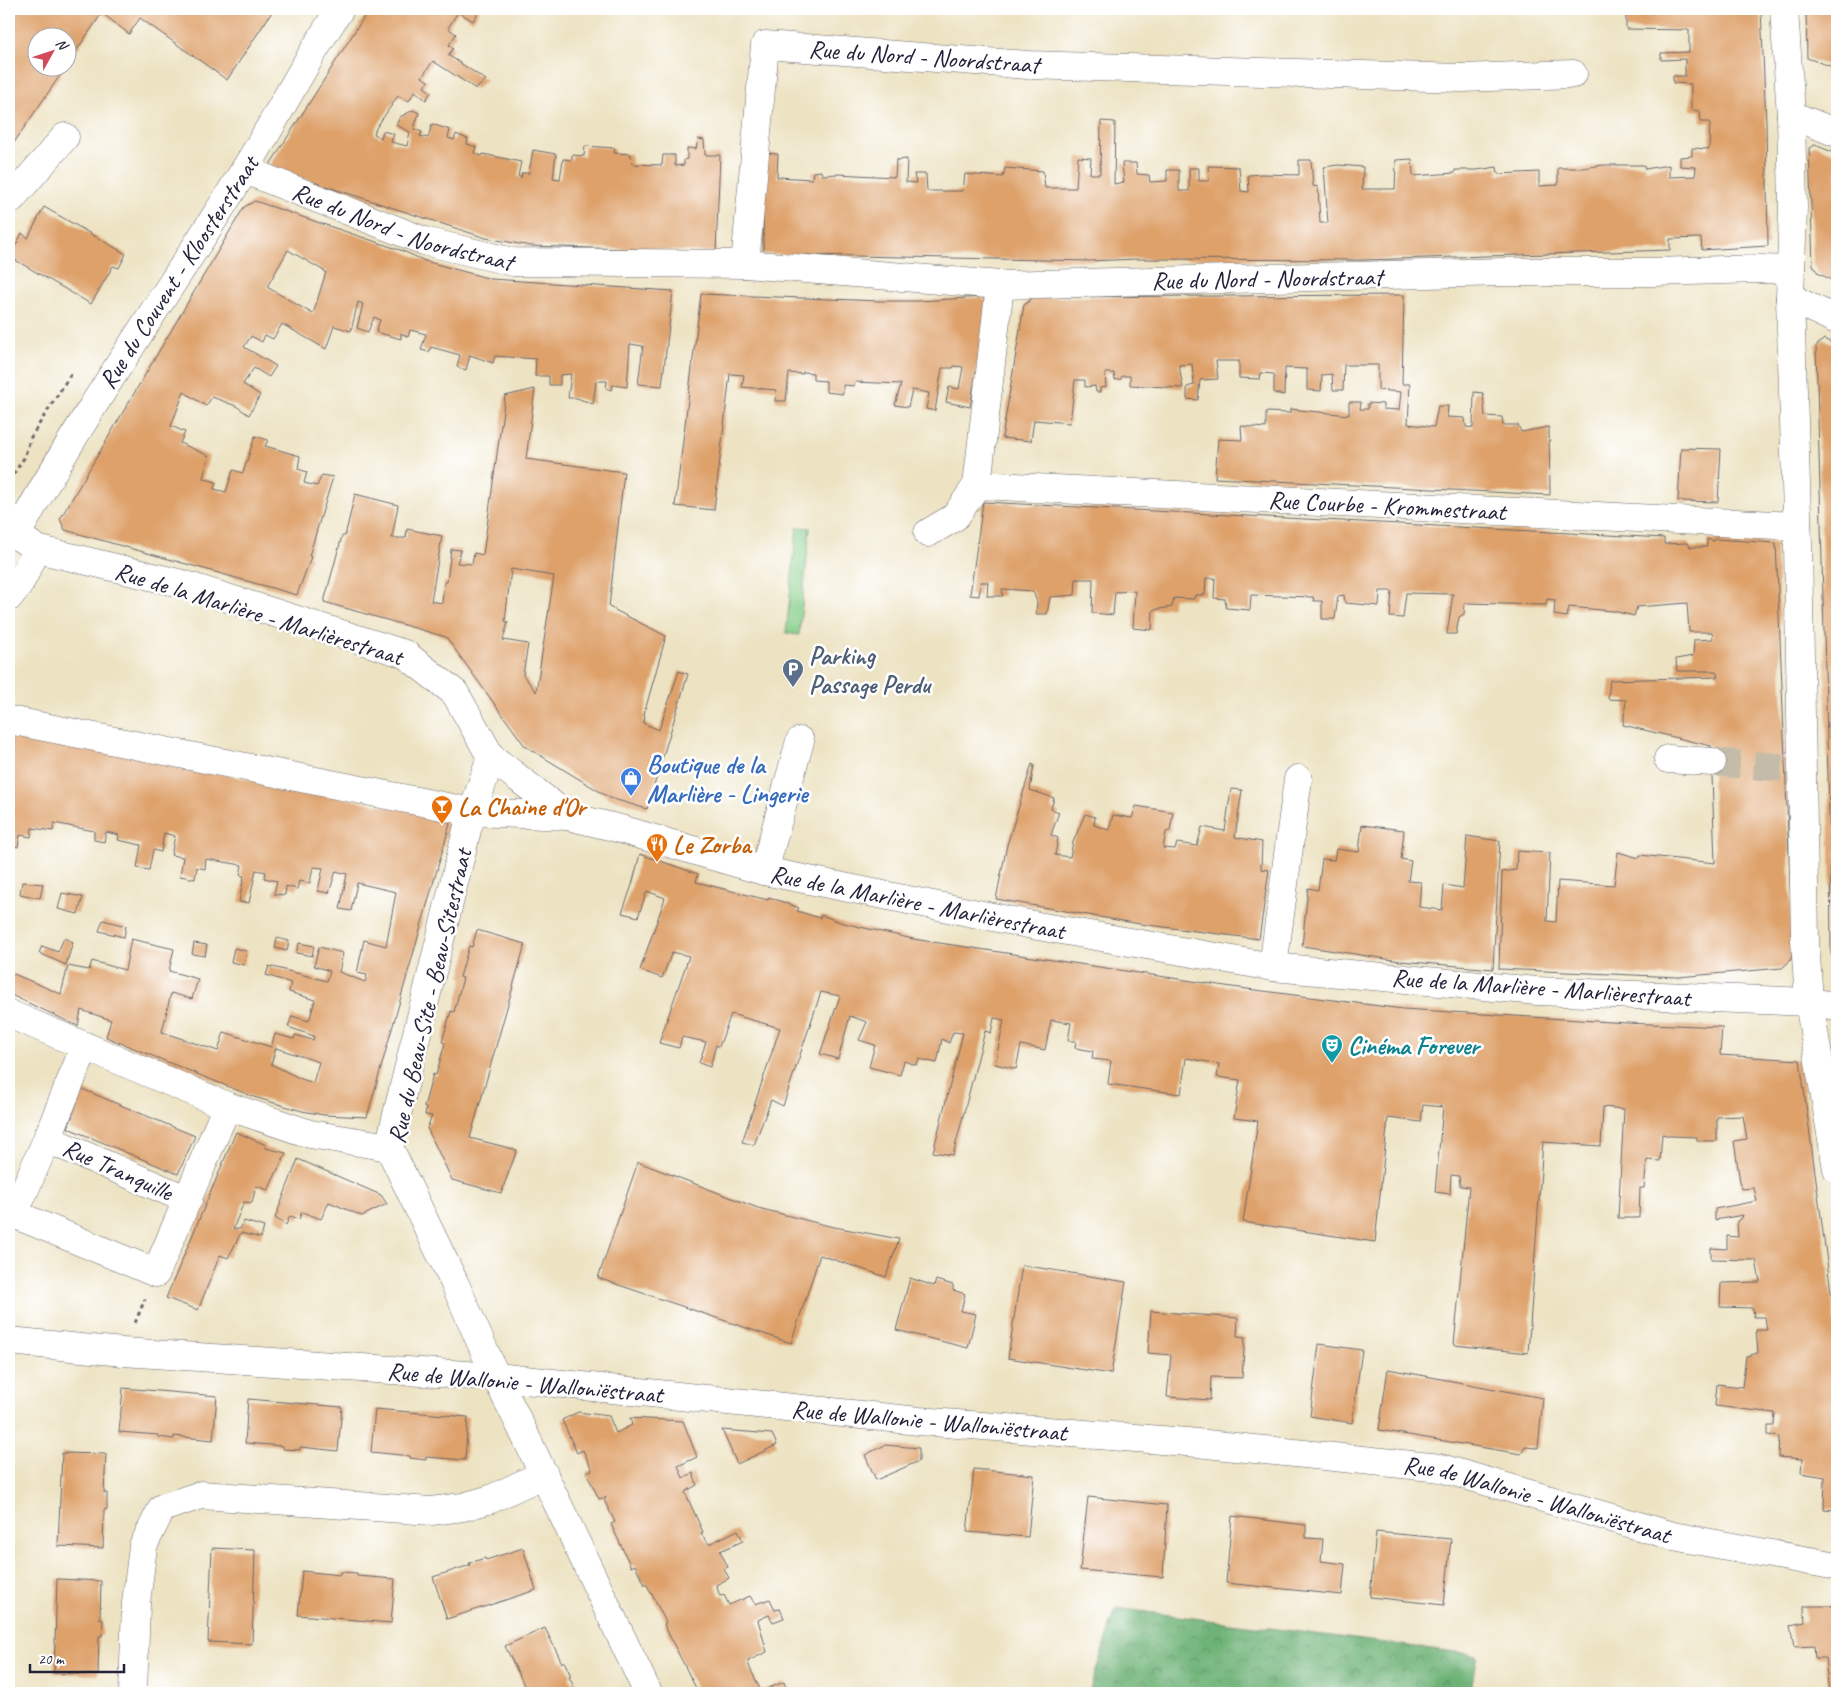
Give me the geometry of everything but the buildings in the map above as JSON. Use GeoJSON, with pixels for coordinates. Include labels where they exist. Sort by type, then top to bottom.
{"type":"FeatureCollection","features":[{"type":"Feature","properties":{"kind":"street","name":"Rue du Couvent - Kloosterstraat"},"geometry":{"type":"LineString","coordinates":[[20,538],[38,496],[134,340],[245,170],[319,40],[340,9]]}},
{"type":"Feature","properties":{"kind":"street"},"geometry":{"type":"LineString","coordinates":[[1784,9],[1791,115],[1793,208],[1790,298],[1797,526],[1793,769],[1809,1002],[1837,1168]]}},
{"type":"Feature","properties":{"kind":"street","name":"Rue du Nord - Noordstraat"},"geometry":{"type":"LineString","coordinates":[[745,264],[764,44],[1028,65],[1462,78],[1573,74]]}},
{"type":"Feature","properties":{"kind":"street"},"geometry":{"type":"LineString","coordinates":[[1791,115],[1837,133]]}},
{"type":"Feature","properties":{"kind":"street"},"geometry":{"type":"LineString","coordinates":[[9,200],[65,137]]}},
{"type":"Feature","properties":{"kind":"street","name":"Rue du Nord - Noordstraat"},"geometry":{"type":"LineString","coordinates":[[245,170],[424,241],[513,262],[745,264],[1000,285],[1504,272],[1791,270]]}},
{"type":"Feature","properties":{"kind":"street"},"geometry":{"type":"LineString","coordinates":[[928,533],[955,517],[977,485],[1000,285]]}},
{"type":"Feature","properties":{"kind":"street"},"geometry":{"type":"LineString","coordinates":[[1790,298],[1837,320]]}},
{"type":"Feature","properties":{"kind":"street","name":"Rue Courbe - Krommestraat"},"geometry":{"type":"LineString","coordinates":[[977,485],[1797,526]]}},
{"type":"Feature","properties":{"kind":"street"},"geometry":{"type":"LineString","coordinates":[[9,596],[20,583],[20,538]]}},
{"type":"Feature","properties":{"kind":"street","name":"Rue de la Marlière - Marlièrestraat"},"geometry":{"type":"LineString","coordinates":[[20,538],[182,584],[405,654],[455,693],[491,757],[567,816]]}},
{"type":"Feature","properties":{"kind":"street","name":"Rue de la Marlière - Marlièrestraat"},"geometry":{"type":"LineString","coordinates":[[9,720],[472,812],[567,816],[617,828],[764,871],[1038,926],[1273,967],[1537,991],[1809,1002],[1837,1006]]}},
{"type":"Feature","properties":{"kind":"street"},"geometry":{"type":"LineString","coordinates":[[764,871],[800,741]]}},
{"type":"Feature","properties":{"kind":"street"},"geometry":{"type":"LineString","coordinates":[[472,812],[491,757]]}},
{"type":"Feature","properties":{"kind":"street"},"geometry":{"type":"LineString","coordinates":[[1668,759],[1712,762]]}},
{"type":"Feature","properties":{"kind":"street"},"geometry":{"type":"LineString","coordinates":[[1273,967],[1298,779]]}},
{"type":"Feature","properties":{"kind":"street","name":"Rue du Beau-Site - Beau-Sitestraat"},"geometry":{"type":"LineString","coordinates":[[472,812],[389,1147],[456,1284],[496,1377],[648,1693]]}},
{"type":"Feature","properties":{"kind":"street"},"geometry":{"type":"LineString","coordinates":[[9,1014],[227,1106],[310,1134],[389,1147]]}},
{"type":"Feature","properties":{"kind":"street"},"geometry":{"type":"LineString","coordinates":[[85,1046],[14,1214],[156,1273],[227,1106]]}},
{"type":"Feature","properties":{"kind":"street","name":"Rue Tranquille"},"geometry":{"type":"LineString","coordinates":[[47,1139],[188,1200]]}},
{"type":"Feature","properties":{"kind":"street","name":"Rue de Wallonie - Walloniëstraat"},"geometry":{"type":"LineString","coordinates":[[9,1341],[123,1352],[496,1377],[919,1421],[1197,1443],[1441,1468],[1673,1536],[1837,1566]]}},
{"type":"Feature","properties":{"kind":"street"},"geometry":{"type":"LineString","coordinates":[[133,1693],[136,1603],[143,1546],[162,1508],[201,1495],[431,1511],[462,1507],[491,1499],[544,1474]]}},
{"type":"Feature","properties":{"kind":"path"},"geometry":{"type":"LineString","coordinates":[[9,481],[24,458],[31,437],[72,372]]}},
{"type":"Feature","properties":{"kind":"path"},"geometry":{"type":"LineString","coordinates":[[123,1352],[156,1273]]}},
{"type":"Feature","properties":{"kind":"green space"},"geometry":{"type":"Polygon","coordinates":[[[797,527],[810,528],[799,635],[786,633],[797,527]]]}},
{"type":"Feature","properties":{"kind":"green space"},"geometry":{"type":"Polygon","coordinates":[[[1116,1608],[1478,1655],[1470,1693],[1089,1693],[1116,1608]]]}},
{"type":"Feature","properties":{"kind":"tunnel"},"geometry":{"type":"LineString","coordinates":[[1712,762],[1786,768]]}},
{"type":"Feature","properties":{"kind":"place","name":"Parking Passage Perdu"},"geometry":{"type":"Point","coordinates":[793,688]}},
{"type":"Feature","properties":{"kind":"place","name":"Boutique de la Marlière - Lingerie"},"geometry":{"type":"Point","coordinates":[631,797]}},
{"type":"Feature","properties":{"kind":"place","name":"La Chaine d'Or"},"geometry":{"type":"Point","coordinates":[442,825]}},
{"type":"Feature","properties":{"kind":"place","name":"Le Zorba"},"geometry":{"type":"Point","coordinates":[657,863]}},
{"type":"Feature","properties":{"kind":"place","name":"Cinéma Forever"},"geometry":{"type":"Point","coordinates":[1332,1064]}}]}
